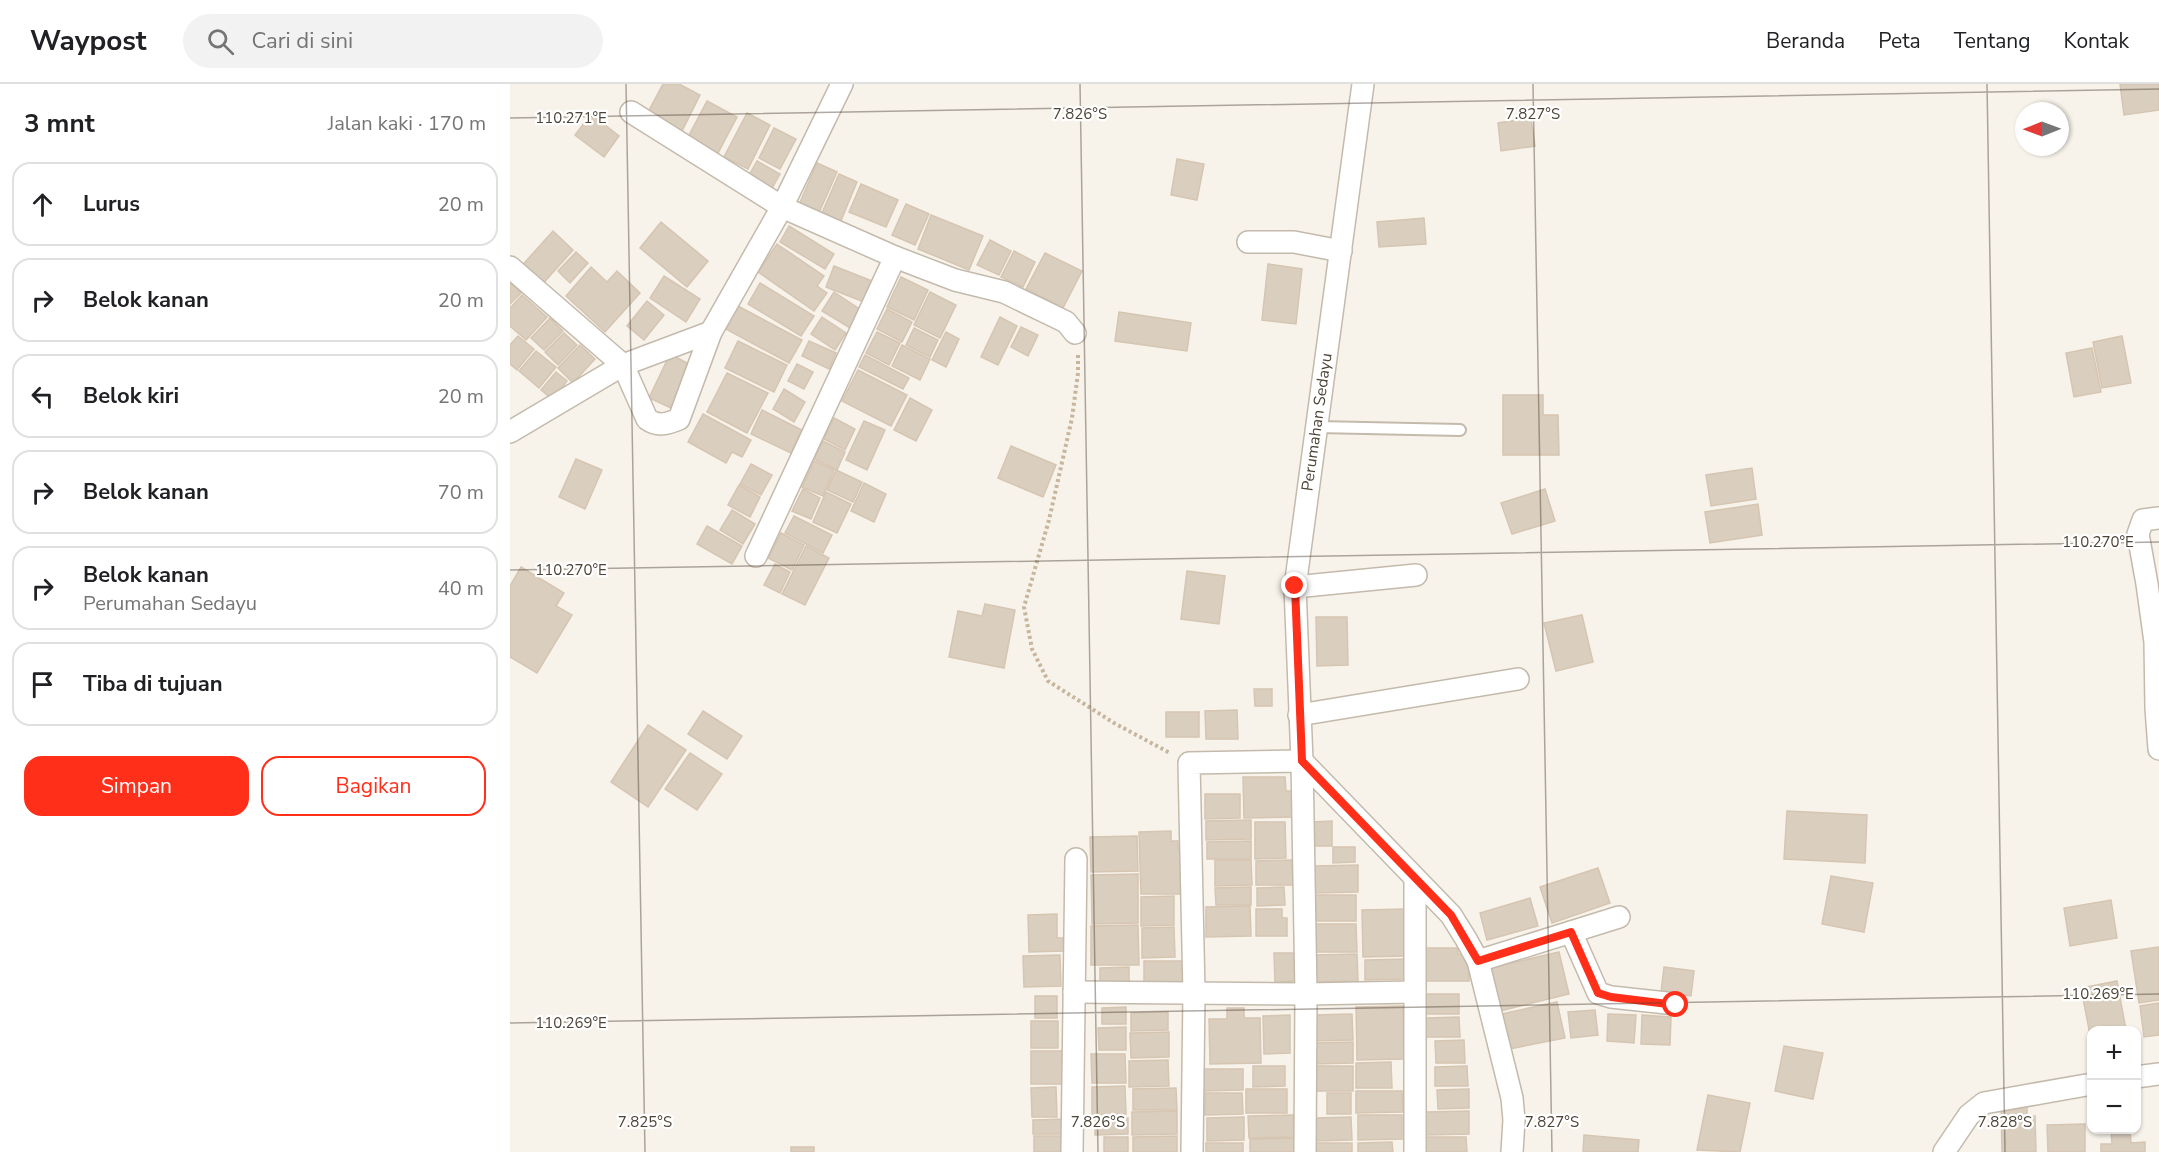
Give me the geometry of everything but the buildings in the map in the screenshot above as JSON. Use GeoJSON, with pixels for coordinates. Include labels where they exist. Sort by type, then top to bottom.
{"type":"FeatureCollection","features":[{"type":"Feature","properties":{"kind":"street"},"geometry":{"type":"LineString","coordinates":[[510,267],[623,365],[647,419],[654,424],[666,424],[679,419],[711,332],[782,207],[842,84]]}},
{"type":"Feature","properties":{"kind":"street","name":"Perumahan Sedayu"},"geometry":{"type":"LineString","coordinates":[[1305,1152],[1306,994],[1302,761],[1295,586],[1364,84]]}},
{"type":"Feature","properties":{"kind":"street"},"geometry":{"type":"LineString","coordinates":[[631,112],[782,207],[895,257],[955,280],[1004,292],[1066,322],[1075,333]]}},
{"type":"Feature","properties":{"kind":"street"},"geometry":{"type":"LineString","coordinates":[[1248,242],[1294,242],[1341,251]]}},
{"type":"Feature","properties":{"kind":"street"},"geometry":{"type":"LineString","coordinates":[[756,556],[895,257]]}},
{"type":"Feature","properties":{"kind":"street"},"geometry":{"type":"LineString","coordinates":[[510,432],[623,365],[711,332]]}},
{"type":"Feature","properties":{"kind":"street"},"geometry":{"type":"LineString","coordinates":[[2159,518],[2143,520],[2138,534],[2155,642],[2159,749]]}},
{"type":"Feature","properties":{"kind":"street"},"geometry":{"type":"LineString","coordinates":[[1295,586],[1416,575]]}},
{"type":"Feature","properties":{"kind":"street"},"geometry":{"type":"LineString","coordinates":[[1299,715],[1518,678]]}},
{"type":"Feature","properties":{"kind":"street"},"geometry":{"type":"LineString","coordinates":[[1192,1152],[1194,993],[1189,763],[1302,761],[1451,915],[1478,961],[1512,1098],[1514,1120],[1512,1152]]}},
{"type":"Feature","properties":{"kind":"street"},"geometry":{"type":"LineString","coordinates":[[1072,1152],[1076,858]]}},
{"type":"Feature","properties":{"kind":"street"},"geometry":{"type":"LineString","coordinates":[[1415,880],[1415,1152]]}},
{"type":"Feature","properties":{"kind":"street"},"geometry":{"type":"LineString","coordinates":[[1478,961],[1619,917]]}},
{"type":"Feature","properties":{"kind":"street"},"geometry":{"type":"LineString","coordinates":[[1571,932],[1598,993],[1611,997],[1676,1005]]}},
{"type":"Feature","properties":{"kind":"street"},"geometry":{"type":"LineString","coordinates":[[1074,992],[1306,994],[1415,992]]}},
{"type":"Feature","properties":{"kind":"street"},"geometry":{"type":"LineString","coordinates":[[2141,1076],[2159,1074]]}},
{"type":"Feature","properties":{"kind":"street"},"geometry":{"type":"LineString","coordinates":[[1944,1152],[1969,1115],[1984,1103],[2087,1085]]}},
{"type":"Feature","properties":{"kind":"lane"},"geometry":{"type":"LineString","coordinates":[[1317,427],[1460,430]]}},
{"type":"Feature","properties":{"kind":"path"},"geometry":{"type":"LineString","coordinates":[[1075,333],[1078,373],[1072,418],[1049,520],[1024,607],[1032,649],[1048,681],[1114,723],[1189,763]]}},
{"type":"Feature","properties":{"kind":"route"},"geometry":{"type":"LineString","coordinates":[[1295,586],[1302,761],[1451,915],[1478,961],[1571,932],[1598,993],[1603,996],[1676,1005]]}}]}
